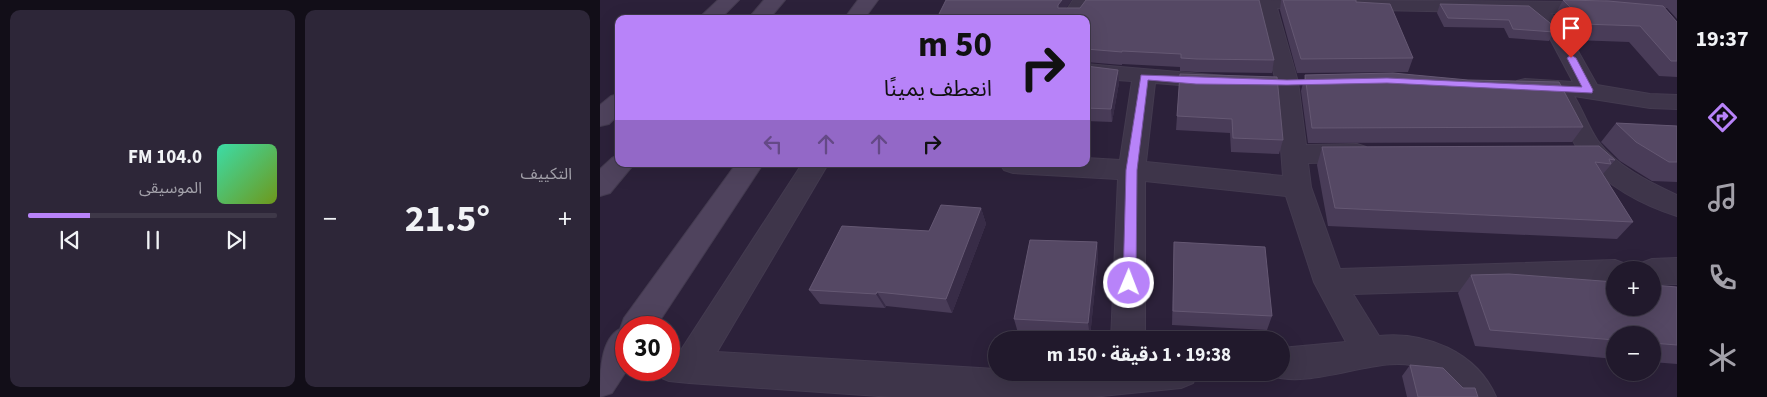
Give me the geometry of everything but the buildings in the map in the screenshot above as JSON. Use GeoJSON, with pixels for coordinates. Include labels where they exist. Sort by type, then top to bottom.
{"type":"FeatureCollection","features":[{"type":"Feature","properties":{"kind":"street"},"geometry":{"type":"LineString","coordinates":[[712,15],[728,0]]}},
{"type":"Feature","properties":{"kind":"street"},"geometry":{"type":"LineString","coordinates":[[762,15],[776,0]]}},
{"type":"Feature","properties":{"kind":"street"},"geometry":{"type":"LineString","coordinates":[[857,15],[868,0]]}},
{"type":"Feature","properties":{"kind":"street"},"geometry":{"type":"LineString","coordinates":[[1073,15],[1080,4],[1090,0]]}},
{"type":"Feature","properties":{"kind":"street"},"geometry":{"type":"LineString","coordinates":[[1370,352],[1329,282],[1297,187],[1287,82],[1260,1],[1616,10]]}},
{"type":"Feature","properties":{"kind":"street"},"geometry":{"type":"LineString","coordinates":[[1532,8],[1556,28],[1589,90]]}},
{"type":"Feature","properties":{"kind":"street"},"geometry":{"type":"LineString","coordinates":[[1090,71],[1196,81],[1242,82]]}},
{"type":"Feature","properties":{"kind":"street"},"geometry":{"type":"LineString","coordinates":[[1128,331],[1132,170],[1144,76]]}},
{"type":"Feature","properties":{"kind":"street"},"geometry":{"type":"LineString","coordinates":[[1502,85],[1589,90],[1650,100],[1677,102]]}},
{"type":"Feature","properties":{"kind":"street"},"geometry":{"type":"LineString","coordinates":[[1558,88],[1593,153],[1611,168],[1657,199],[1677,206]]}},
{"type":"Feature","properties":{"kind":"street"},"geometry":{"type":"LineString","coordinates":[[600,118],[615,105]]}},
{"type":"Feature","properties":{"kind":"street"},"geometry":{"type":"LineString","coordinates":[[1567,152],[1593,153]]}},
{"type":"Feature","properties":{"kind":"street"},"geometry":{"type":"LineString","coordinates":[[1294,154],[1382,153]]}},
{"type":"Feature","properties":{"kind":"street"},"geometry":{"type":"LineString","coordinates":[[600,186],[618,167]]}},
{"type":"Feature","properties":{"kind":"street"},"geometry":{"type":"LineString","coordinates":[[644,316],[748,167]]}},
{"type":"Feature","properties":{"kind":"street"},"geometry":{"type":"LineString","coordinates":[[680,365],[813,167]]}},
{"type":"Feature","properties":{"kind":"street"},"geometry":{"type":"LineString","coordinates":[[1072,167],[1132,170],[1297,187]]}},
{"type":"Feature","properties":{"kind":"street"},"geometry":{"type":"LineString","coordinates":[[1661,272],[1677,271]]}},
{"type":"Feature","properties":{"kind":"street"},"geometry":{"type":"LineString","coordinates":[[1329,282],[1606,273]]}},
{"type":"Feature","properties":{"kind":"street"},"geometry":{"type":"LineString","coordinates":[[1290,363],[1331,360],[1370,352],[1404,350],[1430,355],[1466,383],[1478,397]]}},
{"type":"Feature","properties":{"kind":"street"},"geometry":{"type":"LineString","coordinates":[[680,366],[1039,391],[1095,381]]}},
{"type":"Feature","properties":{"kind":"route"},"geometry":{"type":"LineString","coordinates":[[1129,283],[1132,170],[1144,76],[1196,81],[1387,80],[1589,90],[1571,58]]}}]}
